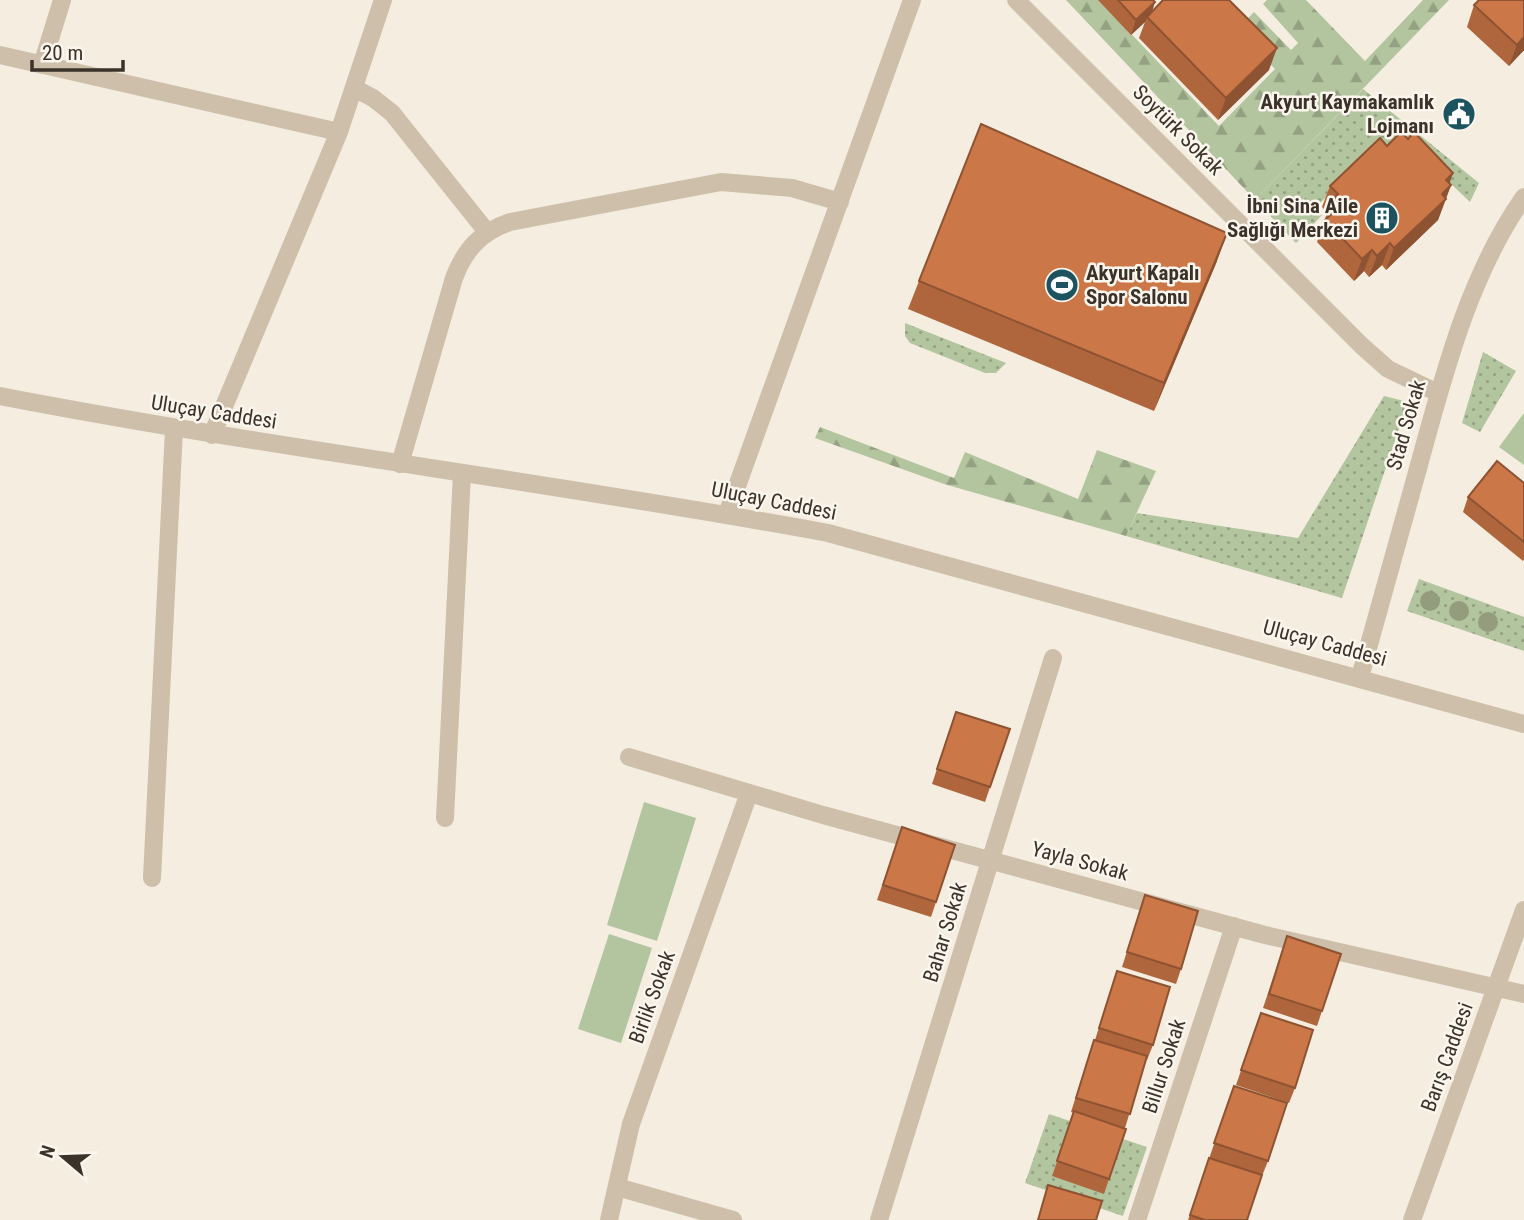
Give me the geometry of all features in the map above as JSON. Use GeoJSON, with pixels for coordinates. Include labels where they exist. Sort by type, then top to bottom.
{"type":"FeatureCollection","features":[{"type":"Feature","properties":{"kind":"street"},"geometry":{"type":"LineString","coordinates":[[42,65],[62,0]]}},
{"type":"Feature","properties":{"kind":"street"},"geometry":{"type":"LineString","coordinates":[[212,435],[338,132],[383,0]]}},
{"type":"Feature","properties":{"kind":"street"},"geometry":{"type":"LineString","coordinates":[[727,514],[912,0]]}},
{"type":"Feature","properties":{"kind":"street","name":"Soytürk Sokak"},"geometry":{"type":"LineString","coordinates":[[1016,0],[1362,346],[1388,369],[1438,393]]}},
{"type":"Feature","properties":{"kind":"street"},"geometry":{"type":"LineString","coordinates":[[0,55],[338,132]]}},
{"type":"Feature","properties":{"kind":"street"},"geometry":{"type":"LineString","coordinates":[[354,88],[373,97],[392,113],[487,232]]}},
{"type":"Feature","properties":{"kind":"street"},"geometry":{"type":"LineString","coordinates":[[400,464],[454,278],[467,251],[487,232],[510,222],[721,182],[792,188],[840,202]]}},
{"type":"Feature","properties":{"kind":"street","name":"Stad Sokak"},"geometry":{"type":"LineString","coordinates":[[1360,677],[1438,393],[1475,290],[1501,235],[1524,197]]}},
{"type":"Feature","properties":{"kind":"street","name":"Uluçay Caddesi"},"geometry":{"type":"LineString","coordinates":[[0,396],[174,429],[727,514],[828,533],[1524,724]]}},
{"type":"Feature","properties":{"kind":"street"},"geometry":{"type":"LineString","coordinates":[[152,878],[174,429]]}},
{"type":"Feature","properties":{"kind":"street"},"geometry":{"type":"LineString","coordinates":[[445,818],[462,473]]}},
{"type":"Feature","properties":{"kind":"street","name":"Bahar Sokak"},"geometry":{"type":"LineString","coordinates":[[879,1220],[1053,658]]}},
{"type":"Feature","properties":{"kind":"street","name":"Yayla Sokak"},"geometry":{"type":"LineString","coordinates":[[629,757],[991,861],[1234,926],[1524,994]]}},
{"type":"Feature","properties":{"kind":"street","name":"Birlik Sokak"},"geometry":{"type":"LineString","coordinates":[[610,1220],[631,1124],[749,793]]}},
{"type":"Feature","properties":{"kind":"street","name":"Barış Caddesi"},"geometry":{"type":"LineString","coordinates":[[1412,1220],[1524,910]]}},
{"type":"Feature","properties":{"kind":"street","name":"Billur Sokak"},"geometry":{"type":"LineString","coordinates":[[1137,1220],[1234,926]]}},
{"type":"Feature","properties":{"kind":"street"},"geometry":{"type":"LineString","coordinates":[[617,1187],[733,1220]]}},
{"type":"Feature","properties":{"kind":"green space"},"geometry":{"type":"Polygon","coordinates":[[[1066,0],[1099,0],[1219,126],[1275,69],[1237,30],[1254,12],[1291,50],[1298,43],[1263,4],[1267,0],[1306,0],[1365,61],[1423,0],[1449,0],[1255,200],[1066,0]]]}},
{"type":"Feature","properties":{"kind":"green space"},"geometry":{"type":"Polygon","coordinates":[[[1363,89],[1479,183],[1470,202],[1403,138],[1371,154],[1316,207],[1322,215],[1296,243],[1255,200],[1363,89]]]}},
{"type":"Feature","properties":{"kind":"green space"},"geometry":{"type":"Polygon","coordinates":[[[905,323],[1006,363],[996,373],[985,373],[910,343],[905,336],[905,323]]]}},
{"type":"Feature","properties":{"kind":"green space"},"geometry":{"type":"Polygon","coordinates":[[[1483,352],[1516,371],[1480,432],[1462,423],[1483,352]]]}},
{"type":"Feature","properties":{"kind":"green space"},"geometry":{"type":"Polygon","coordinates":[[[1384,396],[1408,402],[1342,598],[1126,536],[1137,513],[1298,538],[1384,396]]]}},
{"type":"Feature","properties":{"kind":"green space"},"geometry":{"type":"Polygon","coordinates":[[[1524,413],[1524,465],[1499,447],[1524,413]]]}},
{"type":"Feature","properties":{"kind":"green space"},"geometry":{"type":"Polygon","coordinates":[[[820,427],[954,478],[965,452],[1078,499],[1097,450],[1156,471],[1126,536],[944,484],[815,438],[820,427]]]}},
{"type":"Feature","properties":{"kind":"green space"},"geometry":{"type":"Polygon","coordinates":[[[1419,579],[1524,617],[1524,651],[1407,611],[1419,579]]]}},
{"type":"Feature","properties":{"kind":"green space"},"geometry":{"type":"Polygon","coordinates":[[[644,802],[696,818],[657,941],[607,925],[644,802]]]}},
{"type":"Feature","properties":{"kind":"green space"},"geometry":{"type":"Polygon","coordinates":[[[609,934],[652,948],[621,1043],[578,1029],[609,934]]]}},
{"type":"Feature","properties":{"kind":"green space"},"geometry":{"type":"Polygon","coordinates":[[[1049,1114],[1147,1147],[1123,1216],[1025,1183],[1049,1114]]]}},
{"type":"Feature","properties":{"kind":"building"},"geometry":{"type":"Polygon","coordinates":[[[1118,0],[1153,0],[1155,2],[1136,20],[1118,0]]]}},
{"type":"Feature","properties":{"kind":"building"},"geometry":{"type":"Polygon","coordinates":[[[1163,0],[1229,0],[1277,48],[1226,98],[1147,17],[1163,0]]]}},
{"type":"Feature","properties":{"kind":"building"},"geometry":{"type":"Polygon","coordinates":[[[1479,0],[1524,0],[1524,37],[1517,45],[1474,5],[1479,0]]]}},
{"type":"Feature","properties":{"kind":"building","name":"Akyurt Kapalı Spor Salonu"},"geometry":{"type":"Polygon","coordinates":[[[981,124],[1227,233],[1164,383],[919,281],[981,124]]]}},
{"type":"Feature","properties":{"kind":"building","name":"İbni Sina Aile Sağlığı Merkezi"},"geometry":{"type":"Polygon","coordinates":[[[1401,132],[1408,139],[1414,132],[1453,173],[1446,180],[1451,185],[1442,194],[1446,199],[1394,248],[1390,243],[1377,256],[1372,250],[1362,259],[1325,220],[1338,208],[1331,201],[1338,194],[1330,186],[1380,138],[1387,146],[1401,132]]]}},
{"type":"Feature","properties":{"kind":"building"},"geometry":{"type":"Polygon","coordinates":[[[1497,461],[1524,483],[1524,542],[1468,497],[1497,461]]]}},
{"type":"Feature","properties":{"kind":"building"},"geometry":{"type":"Polygon","coordinates":[[[956,712],[1010,729],[990,787],[937,769],[956,712]]]}},
{"type":"Feature","properties":{"kind":"building"},"geometry":{"type":"Polygon","coordinates":[[[902,827],[955,845],[936,902],[883,885],[902,827]]]}},
{"type":"Feature","properties":{"kind":"building"},"geometry":{"type":"Polygon","coordinates":[[[1145,895],[1198,911],[1181,969],[1127,952],[1145,895]]]}},
{"type":"Feature","properties":{"kind":"building"},"geometry":{"type":"Polygon","coordinates":[[[1287,936],[1341,954],[1322,1011],[1269,994],[1287,936]]]}},
{"type":"Feature","properties":{"kind":"building"},"geometry":{"type":"Polygon","coordinates":[[[1117,971],[1170,987],[1153,1045],[1099,1028],[1117,971]]]}},
{"type":"Feature","properties":{"kind":"building"},"geometry":{"type":"Polygon","coordinates":[[[1261,1013],[1313,1030],[1295,1088],[1241,1070],[1261,1013]]]}},
{"type":"Feature","properties":{"kind":"building"},"geometry":{"type":"Polygon","coordinates":[[[1094,1040],[1147,1056],[1130,1114],[1076,1098],[1094,1040]]]}},
{"type":"Feature","properties":{"kind":"building"},"geometry":{"type":"Polygon","coordinates":[[[1234,1086],[1287,1103],[1268,1161],[1214,1143],[1234,1086]]]}},
{"type":"Feature","properties":{"kind":"building"},"geometry":{"type":"Polygon","coordinates":[[[1074,1111],[1126,1129],[1109,1179],[1057,1161],[1074,1111]]]}},
{"type":"Feature","properties":{"kind":"building"},"geometry":{"type":"Polygon","coordinates":[[[1209,1158],[1262,1175],[1247,1220],[1205,1220],[1190,1215],[1209,1158]]]}},
{"type":"Feature","properties":{"kind":"building"},"geometry":{"type":"Polygon","coordinates":[[[1048,1185],[1102,1201],[1096,1220],[1038,1220],[1048,1185]]]}},
{"type":"Feature","properties":{"kind":"place","name":"Akyurt Kaymakamlık Lojmanı"},"geometry":{"type":"Point","coordinates":[1459,114]}},
{"type":"Feature","properties":{"kind":"place","name":"İbni Sina Aile Sağlığı Merkezi"},"geometry":{"type":"Point","coordinates":[1382,218]}},
{"type":"Feature","properties":{"kind":"place","name":"Akyurt Kapalı Spor Salonu"},"geometry":{"type":"Point","coordinates":[1062,285]}}]}
